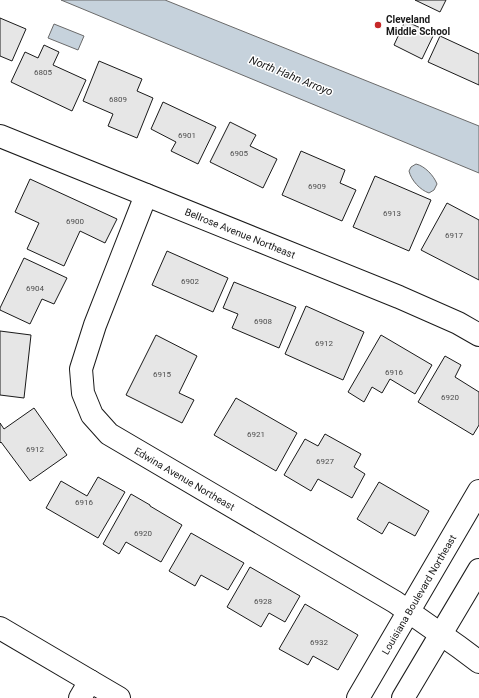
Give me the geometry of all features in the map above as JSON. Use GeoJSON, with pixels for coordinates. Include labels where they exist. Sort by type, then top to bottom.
{"type":"FeatureCollection","features":[{"type":"Feature","properties":{"kind":"street","name":"Bellrose Avenue Northeast"},"geometry":{"type":"LineString","coordinates":[[0,136],[398,297],[458,323],[479,334]]}},
{"type":"Feature","properties":{"kind":"street","name":"Edwina Avenue Northeast"},"geometry":{"type":"LineString","coordinates":[[146,195],[95,325],[81,369],[83,393],[92,415],[109,434],[395,602],[479,662]]}},
{"type":"Feature","properties":{"kind":"street","name":"Louisiana Boulevard Northeast"},"geometry":{"type":"LineString","coordinates":[[358,698],[479,491]]}},
{"type":"Feature","properties":{"kind":"street"},"geometry":{"type":"LineString","coordinates":[[403,698],[479,570]]}},
{"type":"Feature","properties":{"kind":"street"},"geometry":{"type":"LineString","coordinates":[[0,628],[85,690],[119,698]]}},
{"type":"Feature","properties":{"kind":"water","name":"North Hahn Arroyo"},"geometry":{"type":"Polygon","coordinates":[[[61,0],[165,0],[479,126],[479,173],[61,0]]]}},
{"type":"Feature","properties":{"kind":"water"},"geometry":{"type":"Polygon","coordinates":[[[54,24],[84,36],[78,50],[48,38],[54,24]]]}},
{"type":"Feature","properties":{"kind":"water"},"geometry":{"type":"Polygon","coordinates":[[[416,164],[429,172],[437,184],[434,190],[429,193],[419,187],[410,174],[409,171],[411,167],[416,164]]]}},
{"type":"Feature","properties":{"kind":"building"},"geometry":{"type":"Polygon","coordinates":[[[415,0],[446,0],[440,12],[415,0]]]}},
{"type":"Feature","properties":{"kind":"building"},"geometry":{"type":"Polygon","coordinates":[[[0,18],[26,29],[12,61],[0,56],[0,18]]]}},
{"type":"Feature","properties":{"kind":"building"},"geometry":{"type":"Polygon","coordinates":[[[405,21],[434,34],[422,59],[394,45],[405,21]]]}},
{"type":"Feature","properties":{"kind":"building"},"geometry":{"type":"Polygon","coordinates":[[[440,36],[479,54],[479,85],[428,62],[440,36]]]}},
{"type":"Feature","properties":{"kind":"building"},"geometry":{"type":"Polygon","coordinates":[[[44,45],[59,52],[53,65],[86,80],[72,111],[11,82],[25,52],[38,58],[44,45]]]}},
{"type":"Feature","properties":{"kind":"building"},"geometry":{"type":"Polygon","coordinates":[[[99,61],[142,79],[137,91],[153,98],[137,138],[108,126],[113,114],[83,101],[99,61]]]}},
{"type":"Feature","properties":{"kind":"building"},"geometry":{"type":"Polygon","coordinates":[[[163,102],[216,127],[198,164],[171,151],[176,142],[151,129],[163,102]]]}},
{"type":"Feature","properties":{"kind":"building"},"geometry":{"type":"Polygon","coordinates":[[[230,122],[256,135],[250,146],[277,159],[263,188],[210,162],[230,122]]]}},
{"type":"Feature","properties":{"kind":"building"},"geometry":{"type":"Polygon","coordinates":[[[301,151],[345,170],[340,183],[356,190],[342,221],[282,195],[301,151]]]}},
{"type":"Feature","properties":{"kind":"building"},"geometry":{"type":"Polygon","coordinates":[[[375,176],[431,200],[409,251],[353,227],[375,176]]]}},
{"type":"Feature","properties":{"kind":"building"},"geometry":{"type":"Polygon","coordinates":[[[30,179],[117,219],[105,243],[80,231],[64,266],[27,249],[39,223],[15,212],[30,179]]]}},
{"type":"Feature","properties":{"kind":"building"},"geometry":{"type":"Polygon","coordinates":[[[447,203],[479,220],[479,280],[421,250],[447,203]]]}},
{"type":"Feature","properties":{"kind":"building"},"geometry":{"type":"Polygon","coordinates":[[[167,251],[228,278],[213,312],[152,285],[167,251]]]}},
{"type":"Feature","properties":{"kind":"building"},"geometry":{"type":"Polygon","coordinates":[[[24,258],[67,278],[54,304],[42,299],[30,324],[0,310],[24,258]]]}},
{"type":"Feature","properties":{"kind":"building"},"geometry":{"type":"Polygon","coordinates":[[[234,282],[296,307],[279,348],[232,328],[238,314],[223,308],[234,282]]]}},
{"type":"Feature","properties":{"kind":"building"},"geometry":{"type":"Polygon","coordinates":[[[306,306],[364,332],[343,380],[285,354],[306,306]]]}},
{"type":"Feature","properties":{"kind":"building"},"geometry":{"type":"Polygon","coordinates":[[[0,331],[31,335],[24,398],[0,395],[0,331]]]}},
{"type":"Feature","properties":{"kind":"building"},"geometry":{"type":"Polygon","coordinates":[[[156,335],[197,356],[179,393],[194,400],[182,423],[126,395],[156,335]]]}},
{"type":"Feature","properties":{"kind":"building"},"geometry":{"type":"Polygon","coordinates":[[[381,335],[432,365],[415,394],[390,379],[382,393],[372,387],[364,402],[348,392],[381,335]]]}},
{"type":"Feature","properties":{"kind":"building"},"geometry":{"type":"Polygon","coordinates":[[[445,356],[461,365],[455,377],[479,392],[479,425],[473,435],[418,402],[445,356]]]}},
{"type":"Feature","properties":{"kind":"building"},"geometry":{"type":"Polygon","coordinates":[[[236,398],[297,433],[276,471],[214,435],[236,398]]]}},
{"type":"Feature","properties":{"kind":"building"},"geometry":{"type":"Polygon","coordinates":[[[34,408],[67,455],[30,481],[1,442],[0,443],[0,423],[4,429],[34,408]]]}},
{"type":"Feature","properties":{"kind":"building"},"geometry":{"type":"Polygon","coordinates":[[[325,434],[361,454],[354,467],[365,474],[352,498],[318,479],[311,491],[284,475],[305,439],[318,446],[325,434]]]}},
{"type":"Feature","properties":{"kind":"building"},"geometry":{"type":"Polygon","coordinates":[[[98,477],[125,492],[98,538],[46,508],[61,481],[87,496],[98,477]]]}},
{"type":"Feature","properties":{"kind":"building"},"geometry":{"type":"Polygon","coordinates":[[[379,482],[429,511],[415,536],[389,522],[382,534],[357,519],[379,482]]]}},
{"type":"Feature","properties":{"kind":"building"},"geometry":{"type":"Polygon","coordinates":[[[131,494],[182,525],[161,562],[126,542],[119,554],[103,544],[131,494]]]}},
{"type":"Feature","properties":{"kind":"building"},"geometry":{"type":"Polygon","coordinates":[[[191,533],[244,563],[228,590],[201,575],[195,586],[169,571],[191,533]]]}},
{"type":"Feature","properties":{"kind":"building"},"geometry":{"type":"Polygon","coordinates":[[[250,567],[300,596],[285,622],[269,613],[261,627],[227,607],[250,567]]]}},
{"type":"Feature","properties":{"kind":"building"},"geometry":{"type":"Polygon","coordinates":[[[305,604],[358,635],[338,670],[313,656],[308,665],[279,649],[305,604]]]}},
{"type":"Feature","properties":{"kind":"place","name":"Cleveland Middle School"},"geometry":{"type":"Point","coordinates":[378,25]}}]}
